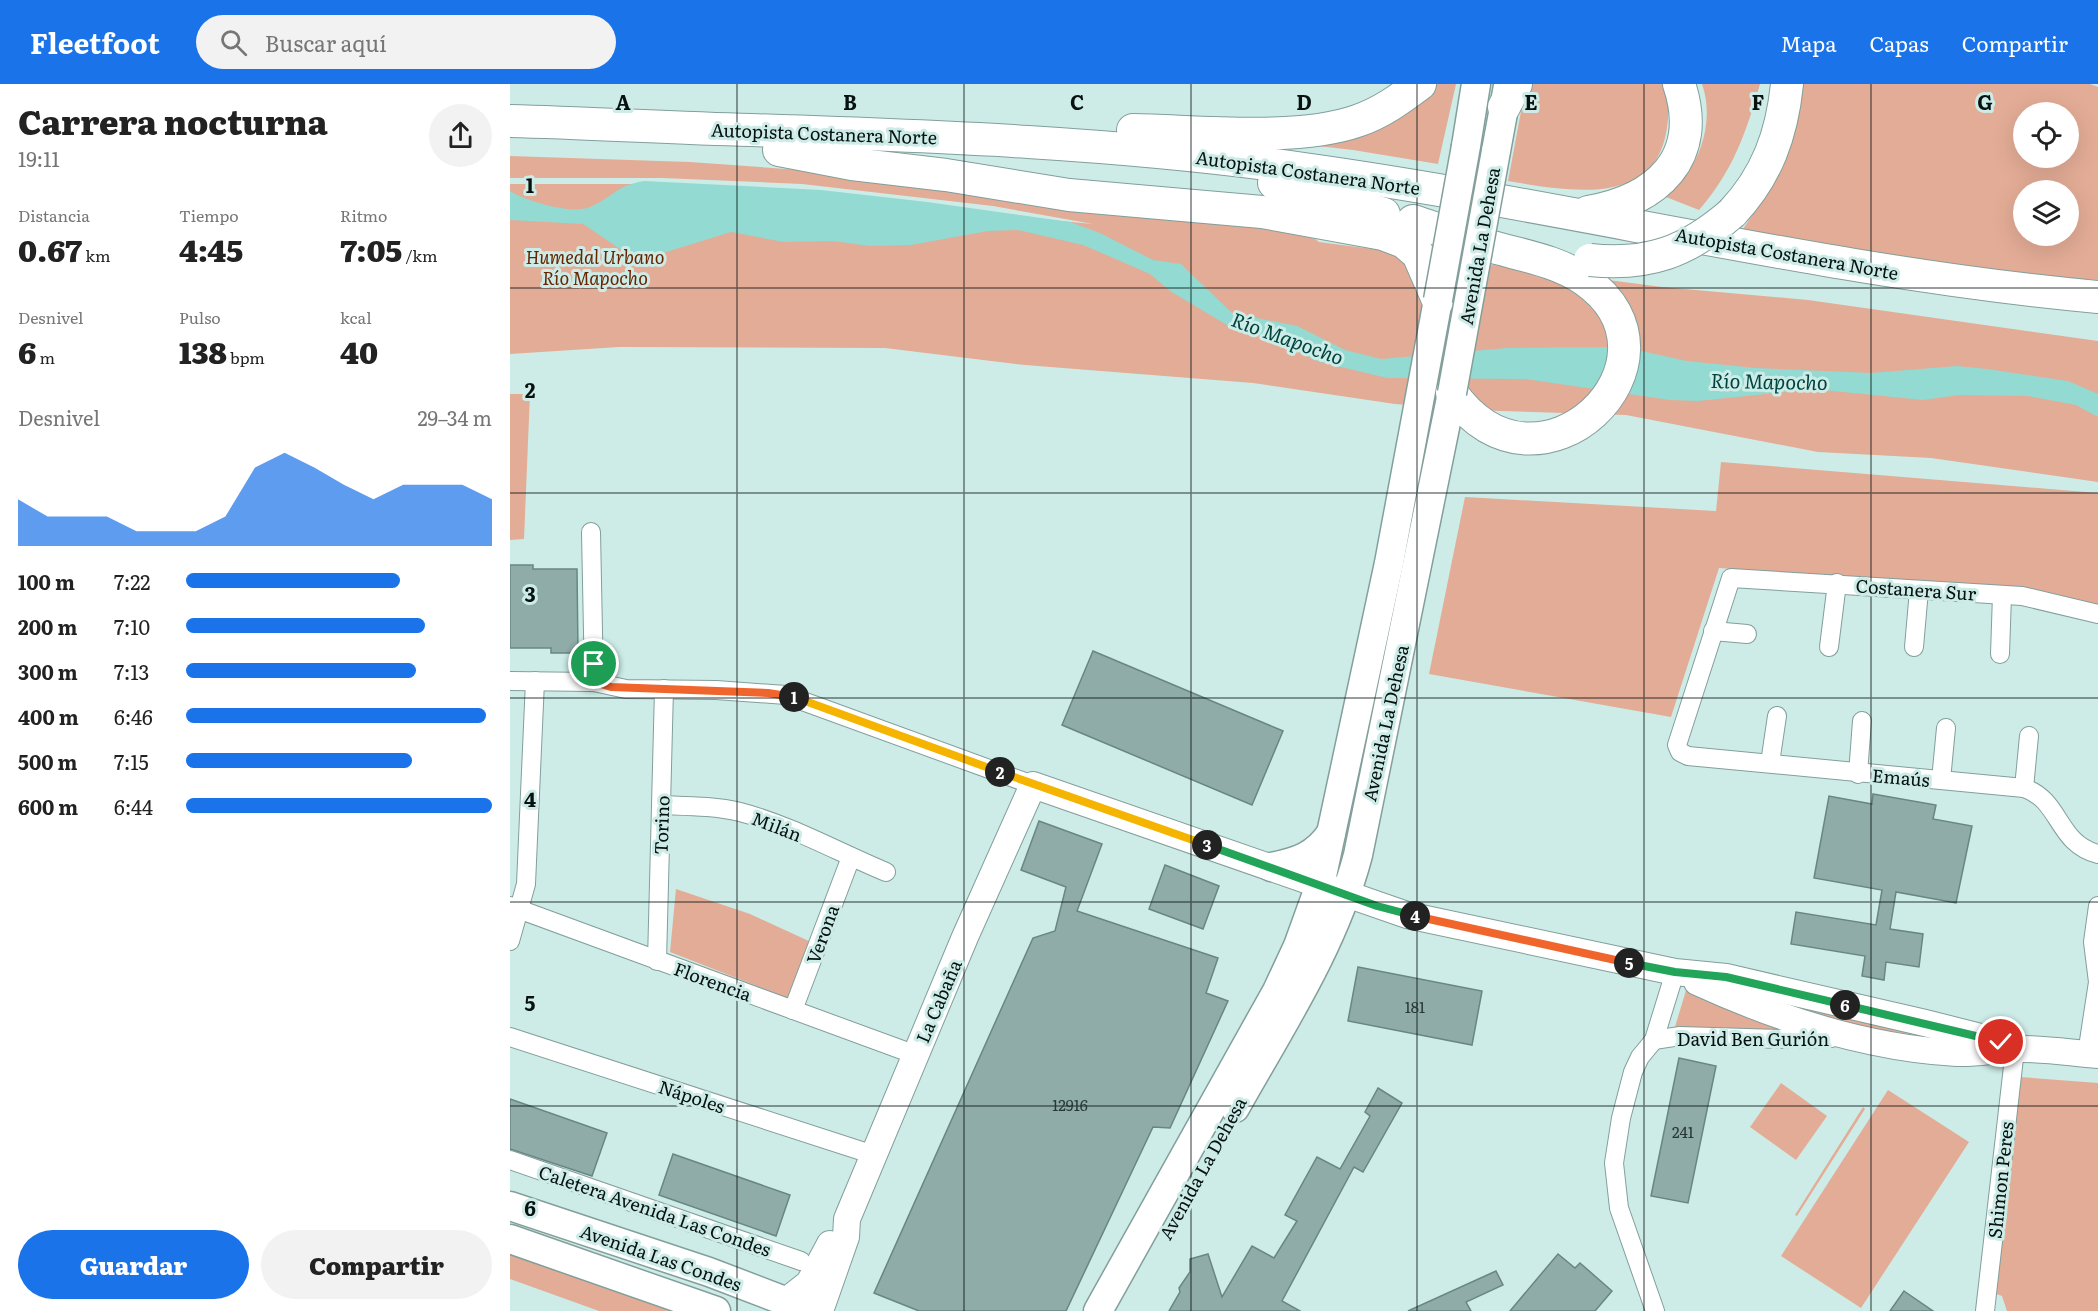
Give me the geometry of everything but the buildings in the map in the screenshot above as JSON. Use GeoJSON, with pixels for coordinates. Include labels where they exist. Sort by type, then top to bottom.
{"type":"FeatureCollection","features":[{"type":"Feature","properties":{"kind":"highway"},"geometry":{"type":"LineString","coordinates":[[910,135],[1053,130],[1301,131],[1338,126],[1371,116],[1420,84]]}},
{"type":"Feature","properties":{"kind":"highway"},"geometry":{"type":"LineString","coordinates":[[1572,214],[1606,209],[1631,201],[1650,190],[1667,174],[1679,156],[1686,131],[1685,107],[1679,84]]}},
{"type":"Feature","properties":{"kind":"highway"},"geometry":{"type":"LineString","coordinates":[[1274,183],[1587,270],[1662,256],[1697,240],[1732,213],[1754,187],[1772,154],[1782,122],[1787,84]]}},
{"type":"Feature","properties":{"kind":"highway","name":"Autopista Costanera Norte"},"geometry":{"type":"LineString","coordinates":[[510,121],[910,135],[1086,145],[1212,157],[1328,173],[1572,214],[1957,283],[2098,297]]}},
{"type":"Feature","properties":{"kind":"highway","name":"Autopista Costanera Norte"},"geometry":{"type":"LineString","coordinates":[[510,140],[1026,160],[1274,183],[1904,293],[2015,309],[2098,316]]}},
{"type":"Feature","properties":{"kind":"highway"},"geometry":{"type":"LineString","coordinates":[[779,150],[852,164],[1069,195],[1225,208],[1299,218],[1383,234],[1404,242],[1423,261],[1438,300]]}},
{"type":"Feature","properties":{"kind":"highway"},"geometry":{"type":"LineString","coordinates":[[1452,393],[1474,417],[1503,432],[1531,438],[1549,437],[1567,432],[1595,412],[1609,396],[1620,371],[1623,346],[1617,321],[1587,270]]}},
{"type":"Feature","properties":{"kind":"main road","name":"Avenida La Dehesa"},"geometry":{"type":"LineString","coordinates":[[1098,1311],[1281,982],[1298,946],[1320,885],[1415,428],[1476,84]]}},
{"type":"Feature","properties":{"kind":"main road","name":"Avenida La Dehesa"},"geometry":{"type":"LineString","coordinates":[[1121,1311],[1323,948],[1347,895],[1358,855],[1445,433],[1496,151],[1509,92]]}},
{"type":"Feature","properties":{"kind":"main road"},"geometry":{"type":"LineString","coordinates":[[1271,867],[1292,863],[1312,854],[1331,833]]}},
{"type":"Feature","properties":{"kind":"main road","name":"Avenida Las Condes"},"geometry":{"type":"LineString","coordinates":[[510,1206],[799,1306]]}},
{"type":"Feature","properties":{"kind":"main road","name":"Avenida Las Condes"},"geometry":{"type":"LineString","coordinates":[[510,1239],[716,1311]]}},
{"type":"Feature","properties":{"kind":"street"},"geometry":{"type":"LineString","coordinates":[[591,532],[594,682]]}},
{"type":"Feature","properties":{"kind":"street","name":"Costanera Sur"},"geometry":{"type":"LineString","coordinates":[[1713,632],[1731,578],[2022,596],[2098,614]]}},
{"type":"Feature","properties":{"kind":"street"},"geometry":{"type":"LineString","coordinates":[[1829,647],[1837,583]]}},
{"type":"Feature","properties":{"kind":"street"},"geometry":{"type":"LineString","coordinates":[[1914,647],[1918,590]]}},
{"type":"Feature","properties":{"kind":"street"},"geometry":{"type":"LineString","coordinates":[[2000,654],[2002,595]]}},
{"type":"Feature","properties":{"kind":"street"},"geometry":{"type":"LineString","coordinates":[[1713,632],[1747,634]]}},
{"type":"Feature","properties":{"kind":"street","name":"Emaús"},"geometry":{"type":"LineString","coordinates":[[1713,632],[1678,738],[1678,750],[1688,756],[1841,769],[1858,774],[2024,788],[2045,800],[2076,845],[2098,854]]}},
{"type":"Feature","properties":{"kind":"street"},"geometry":{"type":"LineString","coordinates":[[510,681],[594,682],[626,689],[786,695],[1033,785],[1407,915],[1675,972],[1726,977],[1925,1023],[1989,1039],[2014,1049]]}},
{"type":"Feature","properties":{"kind":"street"},"geometry":{"type":"LineString","coordinates":[[510,941],[515,908],[526,884],[535,681]]}},
{"type":"Feature","properties":{"kind":"street","name":"Torino"},"geometry":{"type":"LineString","coordinates":[[657,961],[664,689]]}},
{"type":"Feature","properties":{"kind":"street"},"geometry":{"type":"LineString","coordinates":[[1770,763],[1777,716]]}},
{"type":"Feature","properties":{"kind":"street"},"geometry":{"type":"LineString","coordinates":[[1858,774],[1862,721]]}},
{"type":"Feature","properties":{"kind":"street"},"geometry":{"type":"LineString","coordinates":[[1941,780],[1946,728]]}},
{"type":"Feature","properties":{"kind":"street"},"geometry":{"type":"LineString","coordinates":[[2024,788],[2029,736]]}},
{"type":"Feature","properties":{"kind":"street","name":"La Cabaña"},"geometry":{"type":"LineString","coordinates":[[820,1311],[846,1237],[847,1219],[1033,785]]}},
{"type":"Feature","properties":{"kind":"street","name":"Milán"},"geometry":{"type":"LineString","coordinates":[[662,805],[701,806],[741,812],[886,872]]}},
{"type":"Feature","properties":{"kind":"street","name":"Verona"},"geometry":{"type":"LineString","coordinates":[[793,1011],[850,857]]}},
{"type":"Feature","properties":{"kind":"street"},"geometry":{"type":"LineString","coordinates":[[1675,972],[1722,993],[1852,1037],[1908,1047],[1983,1054],[2014,1049],[2093,1054],[2098,982],[2096,930],[2098,906]]}},
{"type":"Feature","properties":{"kind":"street","name":"Florencia"},"geometry":{"type":"LineString","coordinates":[[515,908],[916,1055]]}},
{"type":"Feature","properties":{"kind":"street","name":"David Ben Gurión"},"geometry":{"type":"LineString","coordinates":[[1655,1311],[1619,1208],[1614,1163],[1621,1118],[1633,1072],[1640,1057],[1654,1040],[1675,972]]}},
{"type":"Feature","properties":{"kind":"street"},"geometry":{"type":"LineString","coordinates":[[1908,1047],[1924,1042],[1929,1037],[1929,1029],[1925,1023]]}},
{"type":"Feature","properties":{"kind":"street","name":"David Ben Gurión"},"geometry":{"type":"LineString","coordinates":[[1654,1040],[1680,1036],[1783,1039],[1852,1037]]}},
{"type":"Feature","properties":{"kind":"street","name":"Nápoles"},"geometry":{"type":"LineString","coordinates":[[510,1037],[874,1155]]}},
{"type":"Feature","properties":{"kind":"street","name":"Shimon Peres"},"geometry":{"type":"LineString","coordinates":[[1985,1311],[2014,1049]]}},
{"type":"Feature","properties":{"kind":"street","name":"Caletera Avenida Las Condes"},"geometry":{"type":"LineString","coordinates":[[510,1160],[801,1261]]}},
{"type":"Feature","properties":{"kind":"street","name":"La Cabaña"},"geometry":{"type":"LineString","coordinates":[[799,1306],[835,1232],[847,1219]]}},
{"type":"Feature","properties":{"kind":"green space"},"geometry":{"type":"Polygon","coordinates":[[[1427,84],[1456,84],[1438,164],[1353,150],[1274,141],[1281,134],[1427,84]]]}},
{"type":"Feature","properties":{"kind":"green space"},"geometry":{"type":"Polygon","coordinates":[[[1531,84],[1667,84],[1668,123],[1660,152],[1646,172],[1625,184],[1600,189],[1572,189],[1508,181],[1522,106],[1531,84]]]}},
{"type":"Feature","properties":{"kind":"green space"},"geometry":{"type":"Polygon","coordinates":[[[1702,84],[1760,84],[1730,166],[1699,210],[1666,197],[1687,174],[1701,146],[1707,115],[1702,84]]]}},
{"type":"Feature","properties":{"kind":"green space"},"geometry":{"type":"Polygon","coordinates":[[[1798,84],[2090,84],[2098,87],[2098,280],[2011,274],[1741,232],[1765,196],[1798,84]]]}},
{"type":"Feature","properties":{"kind":"green space","name":"Humedal Urbano Río Mapocho"},"geometry":{"type":"Polygon","coordinates":[[[510,156],[690,162],[898,177],[1234,219],[1315,239],[1319,242],[1662,287],[1808,300],[2098,341],[2098,482],[1931,458],[1818,452],[1626,415],[1470,410],[1395,404],[1253,383],[1025,365],[885,348],[619,347],[510,354],[510,184],[669,184],[1093,224],[993,206],[802,184],[662,178],[510,178],[510,156]]]}},
{"type":"Feature","properties":{"kind":"green space"},"geometry":{"type":"Polygon","coordinates":[[[510,394],[530,394],[524,539],[510,540],[510,394]]]}},
{"type":"Feature","properties":{"kind":"green space"},"geometry":{"type":"Polygon","coordinates":[[[1721,462],[2098,493],[2098,607],[2014,590],[1719,568],[1671,717],[1429,674],[1465,497],[1716,511],[1721,462]]]}},
{"type":"Feature","properties":{"kind":"green space"},"geometry":{"type":"Polygon","coordinates":[[[676,889],[750,914],[811,942],[788,998],[670,952],[676,889]]]}},
{"type":"Feature","properties":{"kind":"green space"},"geometry":{"type":"Polygon","coordinates":[[[1687,987],[1810,1033],[1675,1027],[1687,987]]]}},
{"type":"Feature","properties":{"kind":"green space"},"geometry":{"type":"Polygon","coordinates":[[[1764,995],[1920,1032],[1920,1036],[1853,1025],[1785,1006],[1764,995]]]}},
{"type":"Feature","properties":{"kind":"green space"},"geometry":{"type":"Polygon","coordinates":[[[2007,1076],[2098,1083],[2098,1311],[2007,1311],[2002,1296],[1982,1289],[2007,1076]]]}},
{"type":"Feature","properties":{"kind":"green space"},"geometry":{"type":"Polygon","coordinates":[[[1781,1083],[1827,1116],[1796,1160],[1750,1127],[1781,1083]]]}},
{"type":"Feature","properties":{"kind":"green space"},"geometry":{"type":"Polygon","coordinates":[[[1888,1090],[1969,1142],[1861,1308],[1781,1256],[1888,1090]]]}},
{"type":"Feature","properties":{"kind":"green space"},"geometry":{"type":"Polygon","coordinates":[[[1863,1107],[1865,1109],[1797,1216],[1795,1215],[1863,1107]]]}},
{"type":"Feature","properties":{"kind":"green space"},"geometry":{"type":"Polygon","coordinates":[[[510,1249],[692,1311],[599,1311],[510,1279],[510,1249]]]}},
{"type":"Feature","properties":{"kind":"water","name":"Río Mapocho"},"geometry":{"type":"Polygon","coordinates":[[[644,181],[821,190],[1070,222],[1100,233],[1153,260],[1181,264],[1232,313],[1297,326],[1345,350],[1381,359],[1507,348],[1623,347],[1687,361],[1756,368],[1871,373],[1957,366],[2068,381],[2098,394],[2098,417],[2076,405],[2028,396],[1959,395],[1923,400],[1813,389],[1698,401],[1670,400],[1525,379],[1387,378],[1316,361],[1278,340],[1232,328],[1170,291],[1150,274],[1083,245],[1018,230],[988,231],[911,245],[869,246],[833,241],[783,242],[731,232],[663,253],[640,256],[620,249],[583,224],[510,220],[510,191],[549,206],[582,209],[598,203],[626,186],[644,181]]]}},
{"type":"Feature","properties":{"kind":"route"},"geometry":{"type":"LineString","coordinates":[[594,664],[594,682],[611,687],[768,693],[806,700],[1033,785],[1407,915],[1675,972],[1726,977],[2001,1042]]}}]}
